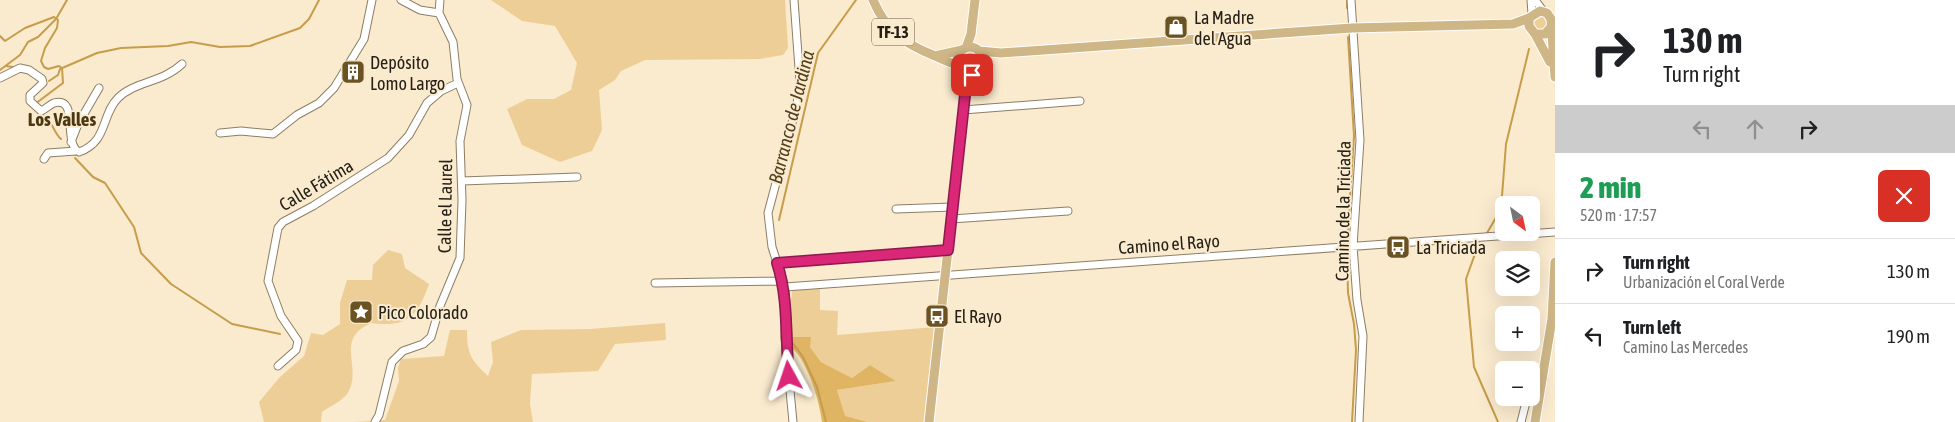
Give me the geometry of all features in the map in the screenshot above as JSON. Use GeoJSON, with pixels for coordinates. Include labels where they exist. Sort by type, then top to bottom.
{"type":"FeatureCollection","features":[{"type":"Feature","properties":{"kind":"main road","name":"TF-13"},"geometry":{"type":"LineString","coordinates":[[873,0],[879,14],[899,38],[912,47],[963,67],[978,67],[1001,53]]}},
{"type":"Feature","properties":{"kind":"main road"},"geometry":{"type":"LineString","coordinates":[[929,422],[966,86],[963,67],[958,58],[971,34],[975,0]]}},
{"type":"Feature","properties":{"kind":"main road","name":"TF-13"},"geometry":{"type":"LineString","coordinates":[[935,56],[964,49],[1001,53],[1352,28],[1513,24],[1544,12]]}},
{"type":"Feature","properties":{"kind":"main road"},"geometry":{"type":"LineString","coordinates":[[1544,12],[1551,19],[1554,73]]}},
{"type":"Feature","properties":{"kind":"main road"},"geometry":{"type":"LineString","coordinates":[[1531,16],[1533,32],[1554,73]]}},
{"type":"Feature","properties":{"kind":"main road","name":"TF-13"},"geometry":{"type":"LineString","coordinates":[[1513,24],[1533,32]]}},
{"type":"Feature","properties":{"kind":"main road"},"geometry":{"type":"LineString","coordinates":[[1533,32],[1544,34],[1551,27]]}},
{"type":"Feature","properties":{"kind":"main road"},"geometry":{"type":"LineString","coordinates":[[966,86],[982,58],[971,34]]}},
{"type":"Feature","properties":{"kind":"main road"},"geometry":{"type":"LineString","coordinates":[[1535,422],[1552,319],[1555,262]]}},
{"type":"Feature","properties":{"kind":"street"},"geometry":{"type":"LineString","coordinates":[[220,133],[241,131],[263,134],[276,132],[297,115],[319,103],[334,88],[364,39],[372,0]]}},
{"type":"Feature","properties":{"kind":"street"},"geometry":{"type":"LineString","coordinates":[[401,0],[420,10],[439,13],[440,0]]}},
{"type":"Feature","properties":{"kind":"street"},"geometry":{"type":"LineString","coordinates":[[793,422],[785,338],[784,284],[777,263],[768,213],[797,104],[800,82],[794,0]]}},
{"type":"Feature","properties":{"kind":"street","name":"Camino de la Triciada"},"geometry":{"type":"LineString","coordinates":[[1351,0],[1360,140],[1353,246],[1356,300],[1363,336],[1359,422]]}},
{"type":"Feature","properties":{"kind":"street"},"geometry":{"type":"LineString","coordinates":[[1531,0],[1531,16]]}},
{"type":"Feature","properties":{"kind":"street"},"geometry":{"type":"LineString","coordinates":[[1535,0],[1544,12]]}},
{"type":"Feature","properties":{"kind":"street","name":"Calle el Laurel"},"geometry":{"type":"LineString","coordinates":[[375,422],[380,415],[392,362],[403,351],[422,344],[431,337],[440,306],[459,262],[462,181],[460,141],[467,105],[458,83],[453,42],[439,13]]}},
{"type":"Feature","properties":{"kind":"street"},"geometry":{"type":"LineString","coordinates":[[44,159],[48,153],[82,151],[100,136],[113,105],[122,95],[133,88],[165,77],[182,64]]}},
{"type":"Feature","properties":{"kind":"street"},"geometry":{"type":"LineString","coordinates":[[0,78],[20,68],[29,70],[42,79],[42,84],[30,95],[30,100],[41,111],[55,103],[64,104],[67,107],[70,112],[71,142],[76,151]]}},
{"type":"Feature","properties":{"kind":"street","name":"Calle Fátima"},"geometry":{"type":"LineString","coordinates":[[278,366],[296,350],[298,341],[281,316],[268,281],[278,228],[283,222],[306,210],[388,158],[412,131],[427,103],[441,90],[458,83]]}},
{"type":"Feature","properties":{"kind":"street"},"geometry":{"type":"LineString","coordinates":[[71,142],[81,118],[99,88]]}},
{"type":"Feature","properties":{"kind":"street"},"geometry":{"type":"LineString","coordinates":[[963,110],[1080,101]]}},
{"type":"Feature","properties":{"kind":"street"},"geometry":{"type":"LineString","coordinates":[[462,181],[577,178]]}},
{"type":"Feature","properties":{"kind":"street"},"geometry":{"type":"LineString","coordinates":[[896,209],[952,207]]}},
{"type":"Feature","properties":{"kind":"street"},"geometry":{"type":"LineString","coordinates":[[951,219],[1068,212]]}},
{"type":"Feature","properties":{"kind":"street","name":"Camino el Rayo"},"geometry":{"type":"LineString","coordinates":[[655,283],[784,284],[945,276],[1555,232]]}},
{"type":"Feature","properties":{"kind":"street"},"geometry":{"type":"LineString","coordinates":[[777,263],[948,250]]}},
{"type":"Feature","properties":{"kind":"street"},"geometry":{"type":"LineString","coordinates":[[1521,422],[1525,406]]}},
{"type":"Feature","properties":{"kind":"shaded area"},"geometry":{"type":"Polygon","coordinates":[[[491,0],[785,0],[788,48],[783,55],[759,59],[645,60],[621,71],[615,80],[599,90],[602,130],[592,151],[560,162],[522,145],[507,109],[527,99],[554,99],[571,90],[577,63],[555,26],[522,21],[491,0]]]}},
{"type":"Feature","properties":{"kind":"shaded area"},"geometry":{"type":"Polygon","coordinates":[[[1537,16],[1543,16],[1547,23],[1543,30],[1537,30],[1533,26],[1533,20],[1537,16]]]}},
{"type":"Feature","properties":{"kind":"shaded area"},"geometry":{"type":"Polygon","coordinates":[[[966,51],[972,51],[976,58],[972,65],[966,65],[962,61],[962,55],[966,51]]]}},
{"type":"Feature","properties":{"kind":"shaded area"},"geometry":{"type":"Polygon","coordinates":[[[388,250],[402,254],[405,268],[429,284],[415,312],[394,324],[371,323],[360,330],[351,346],[353,374],[347,394],[322,412],[321,422],[264,422],[259,402],[280,377],[304,356],[311,333],[323,335],[340,324],[340,303],[347,280],[372,280],[373,265],[388,250]]]}},
{"type":"Feature","properties":{"kind":"shaded area"},"geometry":{"type":"Polygon","coordinates":[[[820,282],[820,310],[838,311],[837,335],[936,327],[927,422],[868,422],[844,416],[837,390],[896,381],[870,365],[852,378],[821,362],[810,347],[786,337],[793,284],[820,282]]]}},
{"type":"Feature","properties":{"kind":"shaded area"},"geometry":{"type":"Polygon","coordinates":[[[665,323],[666,340],[615,344],[598,371],[532,374],[530,404],[533,422],[354,422],[385,420],[399,381],[398,368],[401,359],[444,356],[450,330],[467,330],[471,356],[488,376],[493,362],[491,342],[521,330],[590,329],[665,323]]]}},
{"type":"Feature","properties":{"kind":"shaded area"},"geometry":{"type":"Polygon","coordinates":[[[786,337],[811,337],[810,347],[821,362],[852,378],[870,365],[896,381],[837,390],[845,416],[868,422],[822,422],[812,382],[801,359],[786,337]]]}},
{"type":"Feature","properties":{"kind":"waterway"},"geometry":{"type":"LineString","coordinates":[[0,70],[20,55],[28,42],[38,37],[56,19],[67,0]]}},
{"type":"Feature","properties":{"kind":"waterway"},"geometry":{"type":"LineString","coordinates":[[49,81],[58,75],[60,69],[97,53],[121,48],[168,46],[191,42],[220,47],[250,46],[300,28],[309,19],[319,0]]}},
{"type":"Feature","properties":{"kind":"waterway","name":"Barranco de Jardina"},"geometry":{"type":"LineString","coordinates":[[779,220],[818,53],[856,0]]}},
{"type":"Feature","properties":{"kind":"waterway"},"geometry":{"type":"LineString","coordinates":[[1347,0],[1347,8]]}},
{"type":"Feature","properties":{"kind":"waterway"},"geometry":{"type":"LineString","coordinates":[[0,36],[5,41],[25,28],[54,17],[58,20],[57,28],[45,48],[41,61],[44,67],[48,69],[59,66],[62,68],[63,83],[35,104]]}},
{"type":"Feature","properties":{"kind":"waterway"},"geometry":{"type":"LineString","coordinates":[[1347,244],[1354,136],[1348,37]]}},
{"type":"Feature","properties":{"kind":"waterway"},"geometry":{"type":"LineString","coordinates":[[1487,233],[1501,209],[1506,144],[1529,49]]}},
{"type":"Feature","properties":{"kind":"waterway"},"geometry":{"type":"LineString","coordinates":[[6,66],[13,67]]}},
{"type":"Feature","properties":{"kind":"waterway"},"geometry":{"type":"LineString","coordinates":[[43,115],[49,120],[61,139]]}},
{"type":"Feature","properties":{"kind":"waterway"},"geometry":{"type":"LineString","coordinates":[[75,158],[93,177],[105,183],[134,227],[141,253],[171,284],[232,324],[280,334]]}},
{"type":"Feature","properties":{"kind":"waterway"},"geometry":{"type":"LineString","coordinates":[[1480,240],[1466,279],[1474,367],[1498,422]]}},
{"type":"Feature","properties":{"kind":"waterway"},"geometry":{"type":"LineString","coordinates":[[1347,251],[1348,293],[1354,324],[1356,350],[1352,422]]}},
{"type":"Feature","properties":{"kind":"waterway","name":"Barranco de Jardina"},"geometry":{"type":"LineString","coordinates":[[790,311],[792,342],[803,357],[817,387],[826,422]]}},
{"type":"Feature","properties":{"kind":"place","name":"La Madre del Agua"},"geometry":{"type":"Point","coordinates":[1176,27]}},
{"type":"Feature","properties":{"kind":"place","name":"Depósito Lomo Largo"},"geometry":{"type":"Point","coordinates":[353,72]}},
{"type":"Feature","properties":{"kind":"place","name":"La Triciada"},"geometry":{"type":"Point","coordinates":[1398,247]}},
{"type":"Feature","properties":{"kind":"place","name":"Pico Colorado"},"geometry":{"type":"Point","coordinates":[361,312]}},
{"type":"Feature","properties":{"kind":"place","name":"El Rayo"},"geometry":{"type":"Point","coordinates":[937,316]}},
{"type":"Feature","properties":{"kind":"district","name":"Los Valles"},"geometry":{"type":"Point","coordinates":[62,119]}},
{"type":"Feature","properties":{"kind":"route"},"geometry":{"type":"LineString","coordinates":[[789,376],[785,338],[785,287],[777,263],[948,250],[966,86],[972,75]]}}]}
